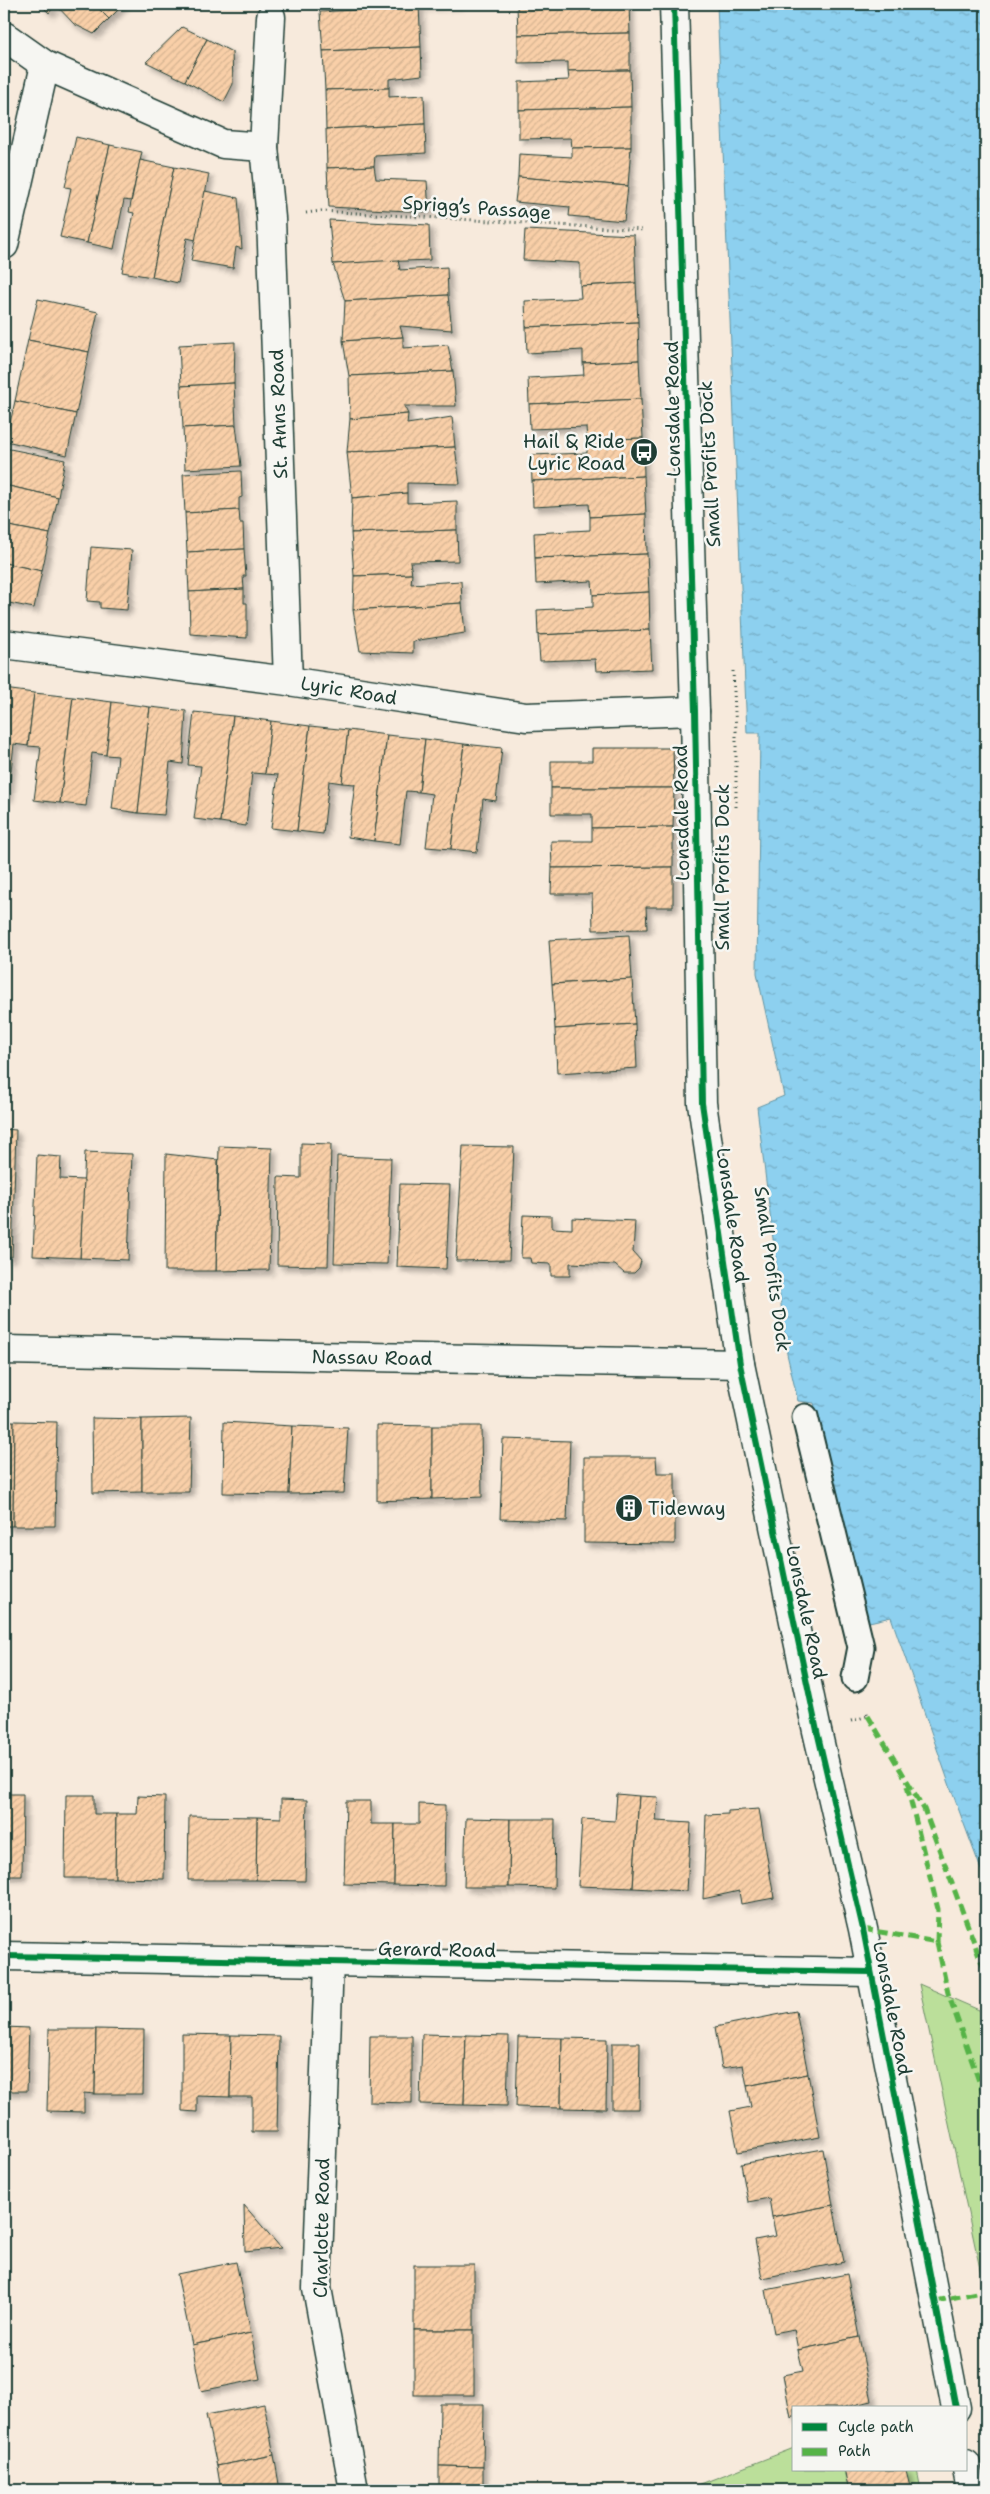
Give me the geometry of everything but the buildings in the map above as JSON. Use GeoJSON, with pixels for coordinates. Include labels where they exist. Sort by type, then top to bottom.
{"type":"FeatureCollection","features":[{"type":"Feature","properties":{"kind":"street","name":"Lonsdale Road"},"geometry":{"type":"LineString","coordinates":[[674,4],[695,711],[702,1103],[740,1364],[817,1731],[863,1930],[956,2406]]}},
{"type":"Feature","properties":{"kind":"street","name":"St. Anns Road"},"geometry":{"type":"LineString","coordinates":[[271,17],[264,147],[271,218],[288,681]]}},
{"type":"Feature","properties":{"kind":"street"},"geometry":{"type":"LineString","coordinates":[[4,36],[45,65],[223,144],[264,147]]}},
{"type":"Feature","properties":{"kind":"street"},"geometry":{"type":"LineString","coordinates":[[4,246],[45,65]]}},
{"type":"Feature","properties":{"kind":"street","name":"Lyric Road"},"geometry":{"type":"LineString","coordinates":[[4,644],[288,681],[526,717],[695,711]]}},
{"type":"Feature","properties":{"kind":"street","name":"Nassau Road"},"geometry":{"type":"LineString","coordinates":[[4,1350],[740,1364]]}},
{"type":"Feature","properties":{"kind":"street","name":"Gerard Road"},"geometry":{"type":"LineString","coordinates":[[4,1956],[870,1972]]}},
{"type":"Feature","properties":{"kind":"street","name":"Charlotte Road"},"geometry":{"type":"LineString","coordinates":[[329,1962],[317,2288],[354,2490]]}},
{"type":"Feature","properties":{"kind":"street"},"geometry":{"type":"LineString","coordinates":[[968,2472],[971,2490]]}},
{"type":"Feature","properties":{"kind":"lane"},"geometry":{"type":"LineString","coordinates":[[805,1417],[861,1647],[855,1678]]}},
{"type":"Feature","properties":{"kind":"path"},"geometry":{"type":"LineString","coordinates":[[855,1678],[868,1716]]}},
{"type":"Feature","properties":{"kind":"green space"},"geometry":{"type":"Polygon","coordinates":[[[919,1984],[986,2013],[986,2297],[919,1984]]]}},
{"type":"Feature","properties":{"kind":"green space"},"geometry":{"type":"Polygon","coordinates":[[[792,2449],[792,2472],[917,2472],[921,2490],[685,2490],[792,2449]]]}},
{"type":"Feature","properties":{"kind":"water"},"geometry":{"type":"Polygon","coordinates":[[[717,4],[986,4],[986,1883],[891,1617],[865,1623],[847,1559],[814,1403],[798,1401],[787,1354],[757,1107],[784,1096],[757,973],[760,733],[747,733],[717,4]]]}},
{"type":"Feature","properties":{"kind":"marked path"},"geometry":{"type":"LineString","coordinates":[[868,1716],[924,1809],[986,1974]]}},
{"type":"Feature","properties":{"kind":"marked path"},"geometry":{"type":"LineString","coordinates":[[907,1786],[938,1909],[937,1942]]}},
{"type":"Feature","properties":{"kind":"marked path"},"geometry":{"type":"LineString","coordinates":[[863,1929],[937,1942],[948,1993],[986,2101]]}},
{"type":"Feature","properties":{"kind":"marked path"},"geometry":{"type":"LineString","coordinates":[[936,2301],[986,2291]]}},
{"type":"Feature","properties":{"kind":"cycle path","name":"Small Profits Dock"},"geometry":{"type":"LineString","coordinates":[[674,4],[695,711],[702,1103],[740,1364],[817,1731],[863,1929],[956,2406]]}},
{"type":"Feature","properties":{"kind":"cycle path"},"geometry":{"type":"LineString","coordinates":[[4,1956],[870,1972]]}},
{"type":"Feature","properties":{"kind":"place","name":"Hail & Ride Lyric Road"},"geometry":{"type":"Point","coordinates":[644,452]}},
{"type":"Feature","properties":{"kind":"place","name":"Tideway"},"geometry":{"type":"Point","coordinates":[629,1508]}}]}
